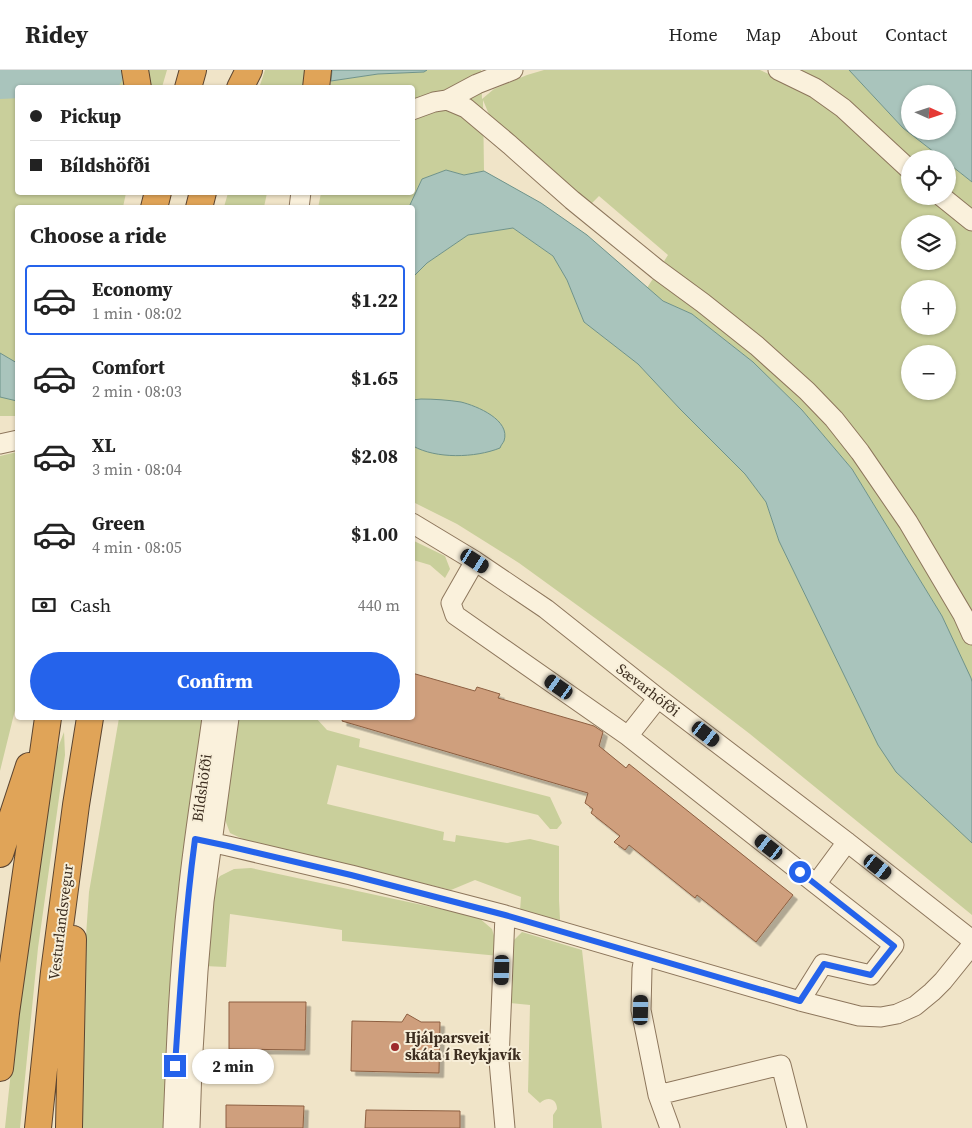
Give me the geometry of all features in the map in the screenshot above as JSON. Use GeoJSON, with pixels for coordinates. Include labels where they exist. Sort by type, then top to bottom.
{"type":"FeatureCollection","features":[{"type":"Feature","properties":{"kind":"highway"},"geometry":{"type":"LineString","coordinates":[[134,70],[137,85]]}},
{"type":"Feature","properties":{"kind":"highway"},"geometry":{"type":"LineString","coordinates":[[189,85],[193,70]]}},
{"type":"Feature","properties":{"kind":"highway"},"geometry":{"type":"LineString","coordinates":[[234,85],[238,70]]}},
{"type":"Feature","properties":{"kind":"highway"},"geometry":{"type":"LineString","coordinates":[[242,85],[249,70]]}},
{"type":"Feature","properties":{"kind":"highway"},"geometry":{"type":"LineString","coordinates":[[316,85],[318,70]]}},
{"type":"Feature","properties":{"kind":"highway"},"geometry":{"type":"LineString","coordinates":[[0,854],[43,720]]}},
{"type":"Feature","properties":{"kind":"highway"},"geometry":{"type":"LineString","coordinates":[[0,1068],[6,1013],[48,720]]}},
{"type":"Feature","properties":{"kind":"highway","name":"Vesturlandsvegur"},"geometry":{"type":"LineString","coordinates":[[38,1128],[54,972],[76,805],[90,720]]}},
{"type":"Feature","properties":{"kind":"highway"},"geometry":{"type":"LineString","coordinates":[[69,1128],[76,805]]}},
{"type":"Feature","properties":{"kind":"street"},"geometry":{"type":"LineString","coordinates":[[415,109],[434,102],[447,100],[477,84],[512,70]]}},
{"type":"Feature","properties":{"kind":"street"},"geometry":{"type":"LineString","coordinates":[[778,70],[815,88],[843,108],[901,162]]}},
{"type":"Feature","properties":{"kind":"street"},"geometry":{"type":"LineString","coordinates":[[447,100],[466,108],[572,200],[658,270],[703,302],[757,346],[807,391],[834,419],[860,452],[908,522],[963,615],[972,635]]}},
{"type":"Feature","properties":{"kind":"street"},"geometry":{"type":"LineString","coordinates":[[952,205],[972,221]]}},
{"type":"Feature","properties":{"kind":"street"},"geometry":{"type":"LineString","coordinates":[[0,444],[15,441]]}},
{"type":"Feature","properties":{"kind":"street","name":"Sævarhöfði"},"geometry":{"type":"LineString","coordinates":[[415,525],[475,561],[546,609],[658,698],[972,940]]}},
{"type":"Feature","properties":{"kind":"street"},"geometry":{"type":"LineString","coordinates":[[475,561],[451,603],[455,615],[628,736],[894,946],[871,975],[824,964],[800,1001]]}},
{"type":"Feature","properties":{"kind":"street"},"geometry":{"type":"LineString","coordinates":[[628,736],[658,698]]}},
{"type":"Feature","properties":{"kind":"street","name":"Bíldshöfði"},"geometry":{"type":"LineString","coordinates":[[190,1128],[192,1067],[204,901],[203,841],[212,720]]}},
{"type":"Feature","properties":{"kind":"street","name":"Bíldshöfði"},"geometry":{"type":"LineString","coordinates":[[173,1128],[181,970],[188,894],[203,841],[228,720]]}},
{"type":"Feature","properties":{"kind":"street"},"geometry":{"type":"LineString","coordinates":[[203,841],[351,875],[505,915],[800,1001],[859,1016],[881,1017],[897,1014],[915,1006],[943,981],[972,945]]}},
{"type":"Feature","properties":{"kind":"street"},"geometry":{"type":"LineString","coordinates":[[816,884],[847,842]]}},
{"type":"Feature","properties":{"kind":"street"},"geometry":{"type":"LineString","coordinates":[[505,915],[499,1061],[505,1128]]}},
{"type":"Feature","properties":{"kind":"street"},"geometry":{"type":"LineString","coordinates":[[644,956],[641,1010],[658,1094],[670,1128]]}},
{"type":"Feature","properties":{"kind":"street"},"geometry":{"type":"LineString","coordinates":[[658,1094],[781,1065],[797,1128]]}},
{"type":"Feature","properties":{"kind":"green space"},"geometry":{"type":"Polygon","coordinates":[[[0,70],[123,70],[128,85],[15,85],[15,195],[126,195],[123,205],[15,205],[15,416],[0,416],[0,70]]]}},
{"type":"Feature","properties":{"kind":"green space"},"geometry":{"type":"Polygon","coordinates":[[[141,70],[167,70],[163,85],[144,85],[141,70]]]}},
{"type":"Feature","properties":{"kind":"green space"},"geometry":{"type":"Polygon","coordinates":[[[265,70],[306,70],[305,85],[260,85],[265,70]]]}},
{"type":"Feature","properties":{"kind":"green space"},"geometry":{"type":"Polygon","coordinates":[[[427,70],[481,70],[482,99],[494,89],[544,70],[760,70],[780,79],[786,70],[849,70],[901,126],[901,140],[918,140],[931,150],[901,150],[901,205],[956,205],[956,169],[972,182],[972,682],[942,616],[852,469],[802,410],[753,362],[692,314],[663,301],[647,288],[668,255],[599,196],[589,206],[490,117],[483,100],[484,171],[464,175],[446,170],[422,179],[415,194],[415,85],[330,85],[331,81],[378,74],[424,72],[427,70]]]}},
{"type":"Feature","properties":{"kind":"green space"},"geometry":{"type":"Polygon","coordinates":[[[227,195],[267,195],[264,205],[225,205],[227,195]]]}},
{"type":"Feature","properties":{"kind":"green space"},"geometry":{"type":"Polygon","coordinates":[[[321,195],[415,195],[410,205],[319,205],[321,195]]]}},
{"type":"Feature","properties":{"kind":"green space"},"geometry":{"type":"Polygon","coordinates":[[[513,228],[553,256],[567,280],[584,322],[638,364],[745,474],[766,502],[779,541],[878,745],[896,772],[972,843],[972,915],[750,734],[668,671],[519,563],[457,524],[415,503],[415,274],[427,263],[468,235],[513,228]]]}},
{"type":"Feature","properties":{"kind":"green space"},"geometry":{"type":"Polygon","coordinates":[[[15,452],[15,710],[0,771],[0,456],[15,452]]]}},
{"type":"Feature","properties":{"kind":"green space"},"geometry":{"type":"Polygon","coordinates":[[[415,541],[445,556],[450,569],[445,578],[430,565],[415,561],[415,541]]]}},
{"type":"Feature","properties":{"kind":"green space"},"geometry":{"type":"Polygon","coordinates":[[[119,720],[205,720],[166,1128],[76,1128],[76,1083],[89,892],[119,720]]]}},
{"type":"Feature","properties":{"kind":"green space"},"geometry":{"type":"Polygon","coordinates":[[[238,720],[318,720],[327,730],[360,739],[359,747],[550,797],[562,823],[557,829],[550,829],[538,815],[337,765],[327,804],[444,832],[443,840],[455,842],[456,835],[507,843],[530,839],[559,846],[560,920],[520,911],[521,897],[475,880],[451,890],[247,841],[230,833],[224,817],[238,720]]]}},
{"type":"Feature","properties":{"kind":"green space"},"geometry":{"type":"Polygon","coordinates":[[[64,732],[65,755],[38,948],[20,1128],[5,1128],[24,947],[54,758],[64,732]]]}},
{"type":"Feature","properties":{"kind":"green space"},"geometry":{"type":"Polygon","coordinates":[[[251,868],[478,917],[492,929],[499,956],[342,941],[342,930],[230,914],[226,967],[204,966],[212,887],[220,876],[234,869],[251,868]]]}},
{"type":"Feature","properties":{"kind":"green space"},"geometry":{"type":"Polygon","coordinates":[[[522,932],[582,950],[602,1128],[553,1128],[553,1115],[557,1109],[555,1102],[551,1099],[546,1099],[540,1103],[528,1092],[530,1005],[510,1003],[513,941],[522,932]]]}},
{"type":"Feature","properties":{"kind":"water"},"geometry":{"type":"Polygon","coordinates":[[[61,70],[95,70],[104,72],[105,81],[98,85],[15,85],[15,89],[0,91],[0,74],[16,73],[46,78],[61,70]]]}},
{"type":"Feature","properties":{"kind":"water"},"geometry":{"type":"Polygon","coordinates":[[[332,70],[427,70],[424,72],[378,74],[331,81],[332,70]]]}},
{"type":"Feature","properties":{"kind":"water"},"geometry":{"type":"Polygon","coordinates":[[[849,70],[972,70],[972,182],[956,169],[956,150],[931,150],[918,140],[956,140],[956,85],[901,85],[901,126],[849,70]]]}},
{"type":"Feature","properties":{"kind":"water"},"geometry":{"type":"Polygon","coordinates":[[[446,170],[464,175],[484,171],[541,203],[587,235],[663,301],[692,314],[753,362],[802,410],[852,469],[942,616],[971,678],[972,843],[896,772],[878,745],[779,541],[766,502],[745,474],[638,364],[584,322],[567,280],[553,256],[513,228],[468,235],[427,263],[415,275],[415,205],[410,205],[422,179],[446,170]]]}},
{"type":"Feature","properties":{"kind":"water"},"geometry":{"type":"Polygon","coordinates":[[[0,353],[15,362],[15,401],[0,397],[0,353]]]}},
{"type":"Feature","properties":{"kind":"water"},"geometry":{"type":"Polygon","coordinates":[[[415,400],[461,402],[475,407],[498,420],[505,433],[504,441],[500,448],[479,454],[456,456],[433,453],[415,447],[415,400]]]}},
{"type":"Feature","properties":{"kind":"building"},"geometry":{"type":"Polygon","coordinates":[[[415,674],[475,691],[477,687],[500,694],[498,698],[594,726],[603,732],[599,746],[626,768],[629,764],[793,895],[756,942],[697,895],[695,898],[629,845],[625,850],[614,842],[620,836],[591,813],[593,809],[585,803],[588,793],[342,721],[415,720],[415,674]]]}},
{"type":"Feature","properties":{"kind":"building"},"geometry":{"type":"Polygon","coordinates":[[[229,1002],[306,1002],[305,1050],[229,1049],[229,1002]]]}},
{"type":"Feature","properties":{"kind":"building","name":"Hjálparsveit skáta í Reykjavík"},"geometry":{"type":"Polygon","coordinates":[[[407,1014],[421,1022],[440,1022],[439,1073],[351,1071],[352,1021],[402,1022],[407,1014]]]}},
{"type":"Feature","properties":{"kind":"building"},"geometry":{"type":"Polygon","coordinates":[[[226,1105],[304,1106],[303,1128],[226,1128],[226,1105]]]}},
{"type":"Feature","properties":{"kind":"building"},"geometry":{"type":"Polygon","coordinates":[[[366,1110],[460,1111],[460,1128],[365,1128],[366,1110]]]}},
{"type":"Feature","properties":{"kind":"waterway"},"geometry":{"type":"LineString","coordinates":[[0,84],[108,75]]}},
{"type":"Feature","properties":{"kind":"place","name":"Hjálparsveit skáta í Reykjavík"},"geometry":{"type":"Point","coordinates":[395,1047]}},
{"type":"Feature","properties":{"kind":"route"},"geometry":{"type":"LineString","coordinates":[[175,1066],[184,930],[195,839],[351,875],[505,915],[800,1001],[824,964],[871,975],[894,946],[800,872]]}}]}
